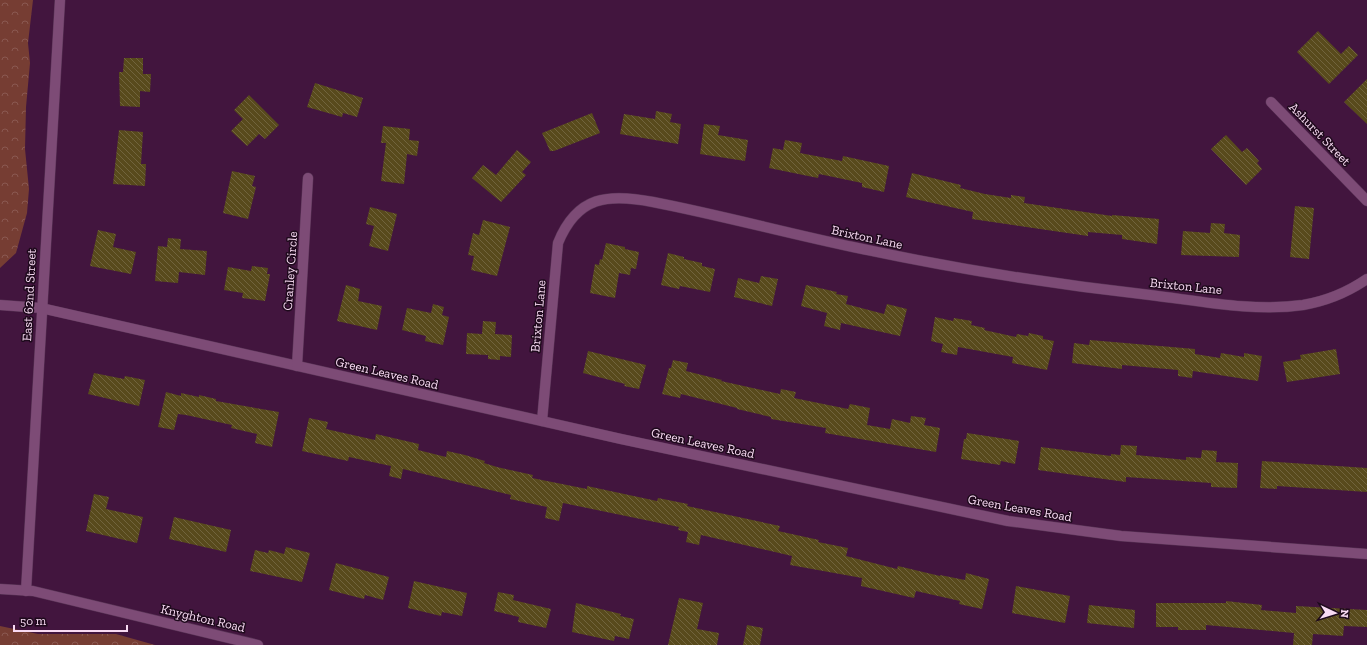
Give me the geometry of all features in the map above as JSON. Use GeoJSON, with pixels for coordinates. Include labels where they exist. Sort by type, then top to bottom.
{"type":"FeatureCollection","features":[{"type":"Feature","properties":{"kind":"street","name":"East 62nd Street"},"geometry":{"type":"LineString","coordinates":[[26,591],[41,308],[60,0]]}},
{"type":"Feature","properties":{"kind":"street","name":"Ashurst Street"},"geometry":{"type":"LineString","coordinates":[[1271,102],[1367,201]]}},
{"type":"Feature","properties":{"kind":"street","name":"Cranley Circle"},"geometry":{"type":"LineString","coordinates":[[297,366],[308,178]]}},
{"type":"Feature","properties":{"kind":"street","name":"Brixton Lane"},"geometry":{"type":"LineString","coordinates":[[542,421],[558,243],[563,230],[577,213],[595,202],[609,197],[624,197],[653,202],[865,250],[1013,277],[1095,289],[1253,306],[1303,305],[1324,300],[1348,290],[1367,278]]}},
{"type":"Feature","properties":{"kind":"street","name":"Green Leaves Road"},"geometry":{"type":"LineString","coordinates":[[0,305],[41,308],[542,421],[952,510],[1029,524],[1142,538],[1367,554]]}},
{"type":"Feature","properties":{"kind":"street","name":"Knyghton Road"},"geometry":{"type":"LineString","coordinates":[[0,589],[26,591],[258,645]]}},
{"type":"Feature","properties":{"kind":"green space"},"geometry":{"type":"Polygon","coordinates":[[[0,0],[33,0],[28,43],[30,63],[26,107],[25,149],[29,189],[27,213],[16,253],[0,268],[0,0]]]}},
{"type":"Feature","properties":{"kind":"green space"},"geometry":{"type":"Polygon","coordinates":[[[0,626],[38,634],[116,634],[155,645],[0,645],[0,626]]]}},
{"type":"Feature","properties":{"kind":"building"},"geometry":{"type":"Polygon","coordinates":[[[1318,31],[1341,54],[1349,46],[1358,55],[1329,84],[1297,52],[1318,31]]]}},
{"type":"Feature","properties":{"kind":"building"},"geometry":{"type":"Polygon","coordinates":[[[124,58],[143,58],[143,74],[151,74],[150,92],[140,91],[140,107],[120,106],[119,72],[123,72],[124,58]]]}},
{"type":"Feature","properties":{"kind":"building"},"geometry":{"type":"Polygon","coordinates":[[[1367,79],[1367,124],[1344,102],[1367,79]]]}},
{"type":"Feature","properties":{"kind":"building"},"geometry":{"type":"Polygon","coordinates":[[[315,83],[363,98],[357,117],[343,113],[342,117],[307,107],[315,83]]]}},
{"type":"Feature","properties":{"kind":"building"},"geometry":{"type":"Polygon","coordinates":[[[249,95],[279,125],[265,139],[259,134],[247,146],[231,131],[243,119],[234,110],[249,95]]]}},
{"type":"Feature","properties":{"kind":"building"},"geometry":{"type":"Polygon","coordinates":[[[656,111],[672,114],[670,122],[681,124],[678,144],[620,134],[624,114],[655,119],[656,111]]]}},
{"type":"Feature","properties":{"kind":"building"},"geometry":{"type":"Polygon","coordinates":[[[592,113],[600,133],[554,151],[550,151],[542,133],[592,113]]]}},
{"type":"Feature","properties":{"kind":"building"},"geometry":{"type":"Polygon","coordinates":[[[704,124],[720,126],[718,135],[748,140],[745,161],[700,154],[704,124]]]}},
{"type":"Feature","properties":{"kind":"building"},"geometry":{"type":"Polygon","coordinates":[[[383,126],[410,129],[409,140],[419,141],[417,156],[407,154],[404,184],[381,181],[386,143],[381,143],[383,126]]]}},
{"type":"Feature","properties":{"kind":"building"},"geometry":{"type":"Polygon","coordinates":[[[119,130],[143,132],[141,164],[146,164],[145,186],[113,184],[119,130]]]}},
{"type":"Feature","properties":{"kind":"building"},"geometry":{"type":"Polygon","coordinates":[[[1226,135],[1242,152],[1247,148],[1259,161],[1257,163],[1262,169],[1246,185],[1211,149],[1226,135]]]}},
{"type":"Feature","properties":{"kind":"building"},"geometry":{"type":"Polygon","coordinates":[[[785,140],[802,143],[800,153],[842,161],[843,156],[889,166],[884,192],[862,187],[862,183],[819,174],[818,178],[769,168],[773,148],[783,150],[785,140]]]}},
{"type":"Feature","properties":{"kind":"building"},"geometry":{"type":"Polygon","coordinates":[[[517,150],[531,162],[522,172],[526,175],[501,202],[472,178],[483,165],[496,175],[517,150]]]}},
{"type":"Feature","properties":{"kind":"building"},"geometry":{"type":"Polygon","coordinates":[[[232,171],[255,176],[252,186],[256,187],[248,219],[223,213],[232,171]]]}},
{"type":"Feature","properties":{"kind":"building"},"geometry":{"type":"Polygon","coordinates":[[[912,173],[961,185],[960,188],[985,194],[1011,198],[1011,195],[1025,197],[1024,203],[1112,216],[1159,219],[1157,244],[1122,239],[1122,235],[1088,232],[1088,236],[972,219],[973,212],[906,197],[912,173]]]}},
{"type":"Feature","properties":{"kind":"building"},"geometry":{"type":"Polygon","coordinates":[[[1295,206],[1314,208],[1309,259],[1290,257],[1295,206]]]}},
{"type":"Feature","properties":{"kind":"building"},"geometry":{"type":"Polygon","coordinates":[[[370,207],[397,214],[388,251],[369,246],[374,226],[366,224],[370,207]]]}},
{"type":"Feature","properties":{"kind":"building"},"geometry":{"type":"Polygon","coordinates":[[[483,220],[510,227],[497,276],[471,270],[474,256],[468,255],[473,233],[479,235],[483,220]]]}},
{"type":"Feature","properties":{"kind":"building"},"geometry":{"type":"Polygon","coordinates":[[[1211,223],[1225,224],[1224,233],[1240,235],[1239,257],[1181,255],[1183,231],[1210,233],[1211,223]]]}},
{"type":"Feature","properties":{"kind":"building"},"geometry":{"type":"Polygon","coordinates":[[[98,230],[116,234],[113,247],[136,252],[131,274],[90,266],[98,230]]]}},
{"type":"Feature","properties":{"kind":"building"},"geometry":{"type":"Polygon","coordinates":[[[168,238],[181,239],[180,249],[207,251],[205,275],[179,272],[178,283],[155,281],[158,246],[167,247],[168,238]]]}},
{"type":"Feature","properties":{"kind":"building"},"geometry":{"type":"Polygon","coordinates":[[[606,243],[639,252],[636,269],[631,268],[630,275],[619,273],[615,298],[590,293],[595,264],[599,265],[600,259],[602,260],[606,243]]]}},
{"type":"Feature","properties":{"kind":"building"},"geometry":{"type":"Polygon","coordinates":[[[668,253],[684,257],[684,259],[702,263],[702,266],[715,269],[710,292],[680,286],[679,289],[661,285],[668,253]]]}},
{"type":"Feature","properties":{"kind":"building"},"geometry":{"type":"Polygon","coordinates":[[[252,266],[268,268],[267,274],[270,274],[265,301],[242,298],[243,293],[224,290],[228,267],[251,271],[252,266]]]}},
{"type":"Feature","properties":{"kind":"building"},"geometry":{"type":"Polygon","coordinates":[[[761,276],[778,279],[772,306],[734,297],[738,278],[759,283],[761,276]]]}},
{"type":"Feature","properties":{"kind":"building"},"geometry":{"type":"Polygon","coordinates":[[[346,285],[360,289],[358,301],[382,306],[377,330],[337,321],[346,285]]]}},
{"type":"Feature","properties":{"kind":"building"},"geometry":{"type":"Polygon","coordinates":[[[806,285],[848,296],[846,304],[884,314],[887,304],[907,309],[900,336],[841,323],[840,330],[824,326],[827,313],[801,306],[806,285]]]}},
{"type":"Feature","properties":{"kind":"building"},"geometry":{"type":"Polygon","coordinates":[[[433,304],[444,307],[442,315],[449,317],[443,345],[425,341],[426,336],[402,330],[407,308],[431,313],[433,304]]]}},
{"type":"Feature","properties":{"kind":"building"},"geometry":{"type":"Polygon","coordinates":[[[935,317],[953,321],[954,318],[972,321],[971,325],[985,328],[984,330],[1016,337],[1017,334],[1028,336],[1029,333],[1043,336],[1043,339],[1054,341],[1047,370],[1012,363],[1013,357],[958,347],[957,355],[941,352],[943,344],[931,341],[935,317]]]}},
{"type":"Feature","properties":{"kind":"building"},"geometry":{"type":"Polygon","coordinates":[[[483,321],[496,322],[495,334],[512,335],[511,357],[500,356],[500,360],[488,359],[488,355],[466,354],[467,333],[482,334],[483,321]]]}},
{"type":"Feature","properties":{"kind":"building"},"geometry":{"type":"Polygon","coordinates":[[[1090,340],[1195,349],[1195,354],[1220,358],[1221,353],[1244,357],[1244,353],[1262,356],[1258,381],[1193,371],[1192,378],[1178,376],[1178,370],[1122,365],[1122,369],[1072,363],[1074,343],[1089,345],[1090,340]]]}},
{"type":"Feature","properties":{"kind":"building"},"geometry":{"type":"Polygon","coordinates":[[[1336,349],[1340,374],[1287,382],[1283,362],[1301,359],[1300,355],[1336,349]]]}},
{"type":"Feature","properties":{"kind":"building"},"geometry":{"type":"Polygon","coordinates":[[[588,351],[646,365],[639,389],[624,386],[625,384],[583,373],[588,351]]]}},
{"type":"Feature","properties":{"kind":"building"},"geometry":{"type":"Polygon","coordinates":[[[673,360],[688,363],[686,371],[722,380],[721,381],[780,394],[781,389],[796,392],[794,398],[848,409],[850,404],[870,408],[867,425],[890,429],[892,419],[910,423],[911,416],[926,418],[924,425],[940,428],[936,452],[825,433],[826,428],[771,419],[771,417],[681,394],[680,398],[662,394],[669,368],[671,368],[673,360]]]}},
{"type":"Feature","properties":{"kind":"building"},"geometry":{"type":"Polygon","coordinates":[[[94,373],[124,379],[125,376],[145,380],[139,406],[88,394],[94,373]]]}},
{"type":"Feature","properties":{"kind":"building"},"geometry":{"type":"Polygon","coordinates":[[[166,392],[181,396],[181,393],[199,397],[199,395],[216,399],[216,401],[279,412],[272,447],[255,443],[257,434],[231,428],[232,425],[186,415],[178,414],[174,430],[158,427],[166,392]]]}},
{"type":"Feature","properties":{"kind":"building"},"geometry":{"type":"Polygon","coordinates":[[[309,418],[328,422],[326,429],[375,440],[376,434],[419,444],[418,450],[446,457],[447,451],[465,455],[485,461],[484,463],[497,467],[533,475],[532,478],[587,489],[587,486],[657,501],[658,498],[688,504],[687,506],[780,526],[778,531],[819,540],[818,542],[848,548],[846,556],[897,569],[898,566],[965,580],[966,573],[989,579],[982,609],[959,604],[960,601],[916,591],[914,598],[861,586],[862,578],[790,565],[792,556],[701,535],[699,545],[686,542],[688,532],[678,530],[679,527],[563,503],[559,521],[545,518],[547,507],[510,499],[511,495],[403,469],[401,479],[389,476],[391,466],[349,457],[348,461],[302,451],[309,418]]]}},
{"type":"Feature","properties":{"kind":"building"},"geometry":{"type":"Polygon","coordinates":[[[967,433],[1019,441],[1015,464],[1001,461],[1000,465],[961,459],[964,439],[966,439],[967,433]]]}},
{"type":"Feature","properties":{"kind":"building"},"geometry":{"type":"Polygon","coordinates":[[[1121,445],[1137,446],[1136,455],[1186,460],[1186,457],[1201,458],[1202,450],[1217,451],[1216,462],[1238,463],[1237,488],[1211,487],[1211,483],[1126,477],[1126,482],[1038,470],[1041,447],[1111,456],[1111,454],[1120,455],[1121,445]]]}},
{"type":"Feature","properties":{"kind":"building"},"geometry":{"type":"Polygon","coordinates":[[[1262,461],[1367,468],[1367,492],[1277,486],[1277,489],[1260,488],[1262,461]]]}},
{"type":"Feature","properties":{"kind":"building"},"geometry":{"type":"Polygon","coordinates":[[[94,494],[109,497],[106,509],[143,517],[137,543],[86,531],[94,494]]]}},
{"type":"Feature","properties":{"kind":"building"},"geometry":{"type":"Polygon","coordinates":[[[174,517],[231,530],[226,552],[169,539],[174,517]]]}},
{"type":"Feature","properties":{"kind":"building"},"geometry":{"type":"Polygon","coordinates":[[[286,547],[310,553],[302,582],[250,571],[255,550],[268,553],[269,550],[284,554],[286,547]]]}},
{"type":"Feature","properties":{"kind":"building"},"geometry":{"type":"Polygon","coordinates":[[[336,563],[389,577],[383,600],[365,595],[364,599],[329,590],[336,563]]]}},
{"type":"Feature","properties":{"kind":"building"},"geometry":{"type":"Polygon","coordinates":[[[414,581],[467,593],[462,616],[442,612],[441,616],[408,608],[414,581]]]}},
{"type":"Feature","properties":{"kind":"building"},"geometry":{"type":"Polygon","coordinates":[[[1016,586],[1070,596],[1065,623],[1012,613],[1016,586]]]}},
{"type":"Feature","properties":{"kind":"building"},"geometry":{"type":"Polygon","coordinates":[[[498,592],[514,595],[513,600],[551,609],[546,628],[518,622],[519,617],[494,611],[498,592]]]}},
{"type":"Feature","properties":{"kind":"building"},"geometry":{"type":"Polygon","coordinates":[[[679,598],[703,603],[697,629],[719,633],[717,645],[668,645],[679,598]]]}},
{"type":"Feature","properties":{"kind":"building"},"geometry":{"type":"Polygon","coordinates":[[[1226,601],[1262,605],[1261,610],[1296,613],[1296,606],[1367,610],[1367,627],[1344,626],[1343,636],[1313,634],[1312,645],[1293,645],[1294,633],[1206,625],[1206,630],[1178,630],[1178,627],[1156,627],[1156,603],[1226,603],[1226,601]]]}},
{"type":"Feature","properties":{"kind":"building"},"geometry":{"type":"Polygon","coordinates":[[[576,603],[621,614],[620,616],[634,619],[629,639],[615,636],[614,641],[572,632],[576,603]]]}},
{"type":"Feature","properties":{"kind":"building"},"geometry":{"type":"Polygon","coordinates":[[[1089,605],[1135,610],[1134,628],[1087,623],[1089,605]]]}},
{"type":"Feature","properties":{"kind":"building"},"geometry":{"type":"Polygon","coordinates":[[[747,625],[763,628],[760,645],[743,645],[747,625]]]}}]}
